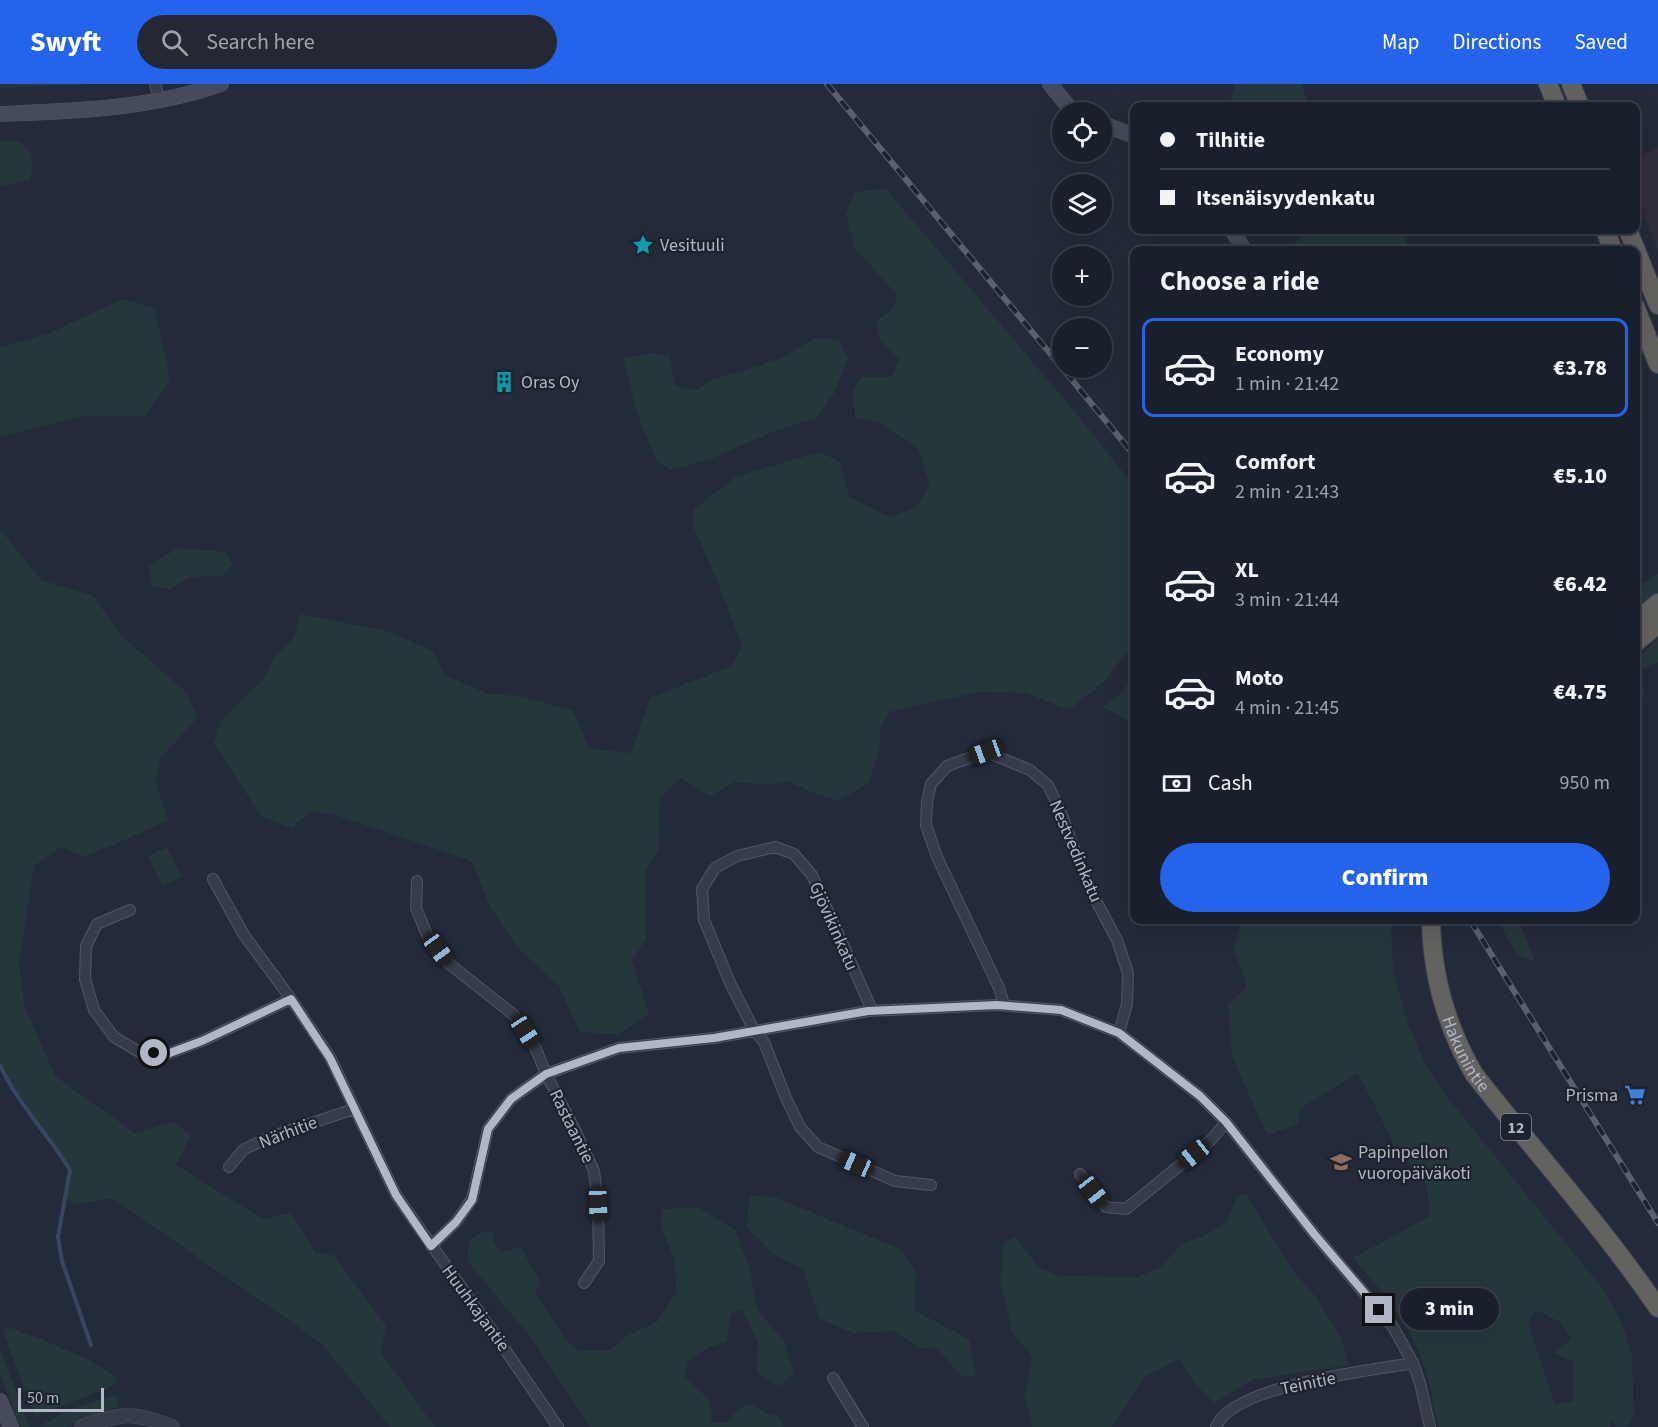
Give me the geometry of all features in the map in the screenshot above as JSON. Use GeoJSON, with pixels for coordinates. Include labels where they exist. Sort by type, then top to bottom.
{"type":"FeatureCollection","features":[{"type":"Feature","properties":{"kind":"highway"},"geometry":{"type":"LineString","coordinates":[[1548,84],[1555,102]]}},
{"type":"Feature","properties":{"kind":"highway"},"geometry":{"type":"LineString","coordinates":[[1571,84],[1578,102]]}},
{"type":"Feature","properties":{"kind":"highway"},"geometry":{"type":"LineString","coordinates":[[1640,260],[1658,305]]}},
{"type":"Feature","properties":{"kind":"highway"},"geometry":{"type":"LineString","coordinates":[[1640,319],[1658,364]]}},
{"type":"Feature","properties":{"kind":"highway"},"geometry":{"type":"LineString","coordinates":[[1640,618],[1658,603]]}},
{"type":"Feature","properties":{"kind":"highway"},"geometry":{"type":"LineString","coordinates":[[1640,639],[1658,624]]}},
{"type":"Feature","properties":{"kind":"highway","name":"Hakunintie"},"geometry":{"type":"LineString","coordinates":[[1431,924],[1434,965],[1444,1009],[1457,1043],[1474,1074],[1597,1225],[1658,1308]]}},
{"type":"Feature","properties":{"kind":"main road"},"geometry":{"type":"LineString","coordinates":[[0,114],[124,107],[183,96],[221,84]]}},
{"type":"Feature","properties":{"kind":"main road"},"geometry":{"type":"LineString","coordinates":[[1050,84],[1065,102]]}},
{"type":"Feature","properties":{"kind":"main road"},"geometry":{"type":"LineString","coordinates":[[1112,127],[1130,134]]}},
{"type":"Feature","properties":{"kind":"main road"},"geometry":{"type":"LineString","coordinates":[[0,1401],[11,1427]]}},
{"type":"Feature","properties":{"kind":"street"},"geometry":{"type":"LineString","coordinates":[[155,84],[160,101]]}},
{"type":"Feature","properties":{"kind":"street","name":"Nestvedinkatu"},"geometry":{"type":"LineString","coordinates":[[1004,1005],[999,988],[937,857],[926,825],[931,784],[947,766],[986,752],[1030,770],[1048,784],[1094,897],[1117,939],[1128,973],[1127,1004],[1119,1033]]}},
{"type":"Feature","properties":{"kind":"street","name":"Gjövikinkatu"},"geometry":{"type":"LineString","coordinates":[[872,1010],[812,875],[794,854],[775,847],[737,856],[715,868],[702,889],[704,920],[714,949],[754,1030],[764,1042],[800,1127],[818,1147],[895,1181],[931,1185]]}},
{"type":"Feature","properties":{"kind":"street","name":"Huuhkajantie"},"geometry":{"type":"LineString","coordinates":[[213,879],[244,935],[291,999],[330,1058],[396,1195],[558,1427]]}},
{"type":"Feature","properties":{"kind":"street","name":"Rastaantie"},"geometry":{"type":"LineString","coordinates":[[417,881],[416,908],[428,935],[448,963],[514,1015],[535,1047],[594,1171],[598,1204],[599,1261],[584,1282]]}},
{"type":"Feature","properties":{"kind":"street"},"geometry":{"type":"LineString","coordinates":[[129,910],[97,924],[86,946],[85,979],[94,1010],[114,1037],[141,1053],[167,1054],[202,1041],[291,999]]}},
{"type":"Feature","properties":{"kind":"street"},"geometry":{"type":"LineString","coordinates":[[431,1246],[456,1222],[472,1200],[488,1129],[511,1099],[546,1074],[619,1048],[714,1038],[872,1010],[1004,1005],[1061,1010],[1119,1033],[1200,1096],[1226,1122],[1315,1235],[1393,1327],[1413,1362],[1430,1427]]}},
{"type":"Feature","properties":{"kind":"street","name":"Närhitie"},"geometry":{"type":"LineString","coordinates":[[229,1167],[243,1150],[267,1138],[354,1108]]}},
{"type":"Feature","properties":{"kind":"street"},"geometry":{"type":"LineString","coordinates":[[1080,1174],[1106,1207],[1126,1209],[1211,1140],[1226,1122]]}},
{"type":"Feature","properties":{"kind":"street","name":"Teinitie"},"geometry":{"type":"LineString","coordinates":[[1216,1427],[1219,1419],[1239,1403],[1272,1390],[1413,1362]]}},
{"type":"Feature","properties":{"kind":"street"},"geometry":{"type":"LineString","coordinates":[[833,1378],[863,1427]]}},
{"type":"Feature","properties":{"kind":"street"},"geometry":{"type":"LineString","coordinates":[[82,1427],[126,1415],[143,1416],[172,1427]]}},
{"type":"Feature","properties":{"kind":"shaded area"},"geometry":{"type":"Polygon","coordinates":[[[0,84],[96,84],[0,88],[0,84]]]}},
{"type":"Feature","properties":{"kind":"shaded area"},"geometry":{"type":"Polygon","coordinates":[[[1234,84],[1302,84],[1308,102],[1229,102],[1234,84]]]}},
{"type":"Feature","properties":{"kind":"shaded area"},"geometry":{"type":"Polygon","coordinates":[[[0,141],[19,142],[30,150],[33,165],[30,180],[0,187],[0,141]]]}},
{"type":"Feature","properties":{"kind":"shaded area"},"geometry":{"type":"Polygon","coordinates":[[[1658,148],[1658,250],[1640,204],[1640,156],[1658,148]]]}},
{"type":"Feature","properties":{"kind":"shaded area"},"geometry":{"type":"Polygon","coordinates":[[[886,189],[1076,413],[1130,481],[1130,651],[1124,655],[1107,679],[1069,710],[1026,693],[978,692],[889,712],[881,726],[879,753],[869,782],[838,801],[787,781],[770,785],[735,782],[710,796],[681,778],[660,798],[658,850],[645,872],[646,939],[632,960],[649,1014],[618,1034],[580,1032],[559,986],[518,948],[490,907],[472,861],[332,814],[310,812],[292,828],[262,817],[214,744],[221,720],[262,681],[275,657],[294,637],[300,614],[387,631],[433,651],[445,675],[488,694],[520,696],[573,711],[590,749],[631,753],[650,698],[732,666],[742,646],[717,580],[692,524],[693,510],[737,476],[820,452],[840,462],[849,497],[890,517],[916,507],[930,485],[918,448],[879,423],[855,417],[852,392],[861,377],[892,377],[899,359],[879,339],[876,321],[894,307],[897,295],[854,247],[846,214],[854,192],[886,189]]]}},
{"type":"Feature","properties":{"kind":"shaded area"},"geometry":{"type":"Polygon","coordinates":[[[1310,234],[1403,234],[1408,246],[1288,246],[1310,234]]]}},
{"type":"Feature","properties":{"kind":"shaded area"},"geometry":{"type":"Polygon","coordinates":[[[123,299],[155,309],[170,380],[145,416],[84,416],[0,437],[0,348],[52,332],[123,299]]]}},
{"type":"Feature","properties":{"kind":"shaded area"},"geometry":{"type":"Polygon","coordinates":[[[815,338],[838,339],[848,358],[834,393],[817,418],[769,433],[713,458],[671,470],[656,460],[636,410],[624,358],[654,353],[669,355],[675,385],[695,390],[712,380],[780,359],[815,338]]]}},
{"type":"Feature","properties":{"kind":"shaded area"},"geometry":{"type":"Polygon","coordinates":[[[0,529],[41,580],[93,596],[122,636],[187,693],[197,718],[160,759],[156,781],[168,821],[84,857],[61,847],[34,866],[19,962],[24,1005],[55,1076],[135,1133],[173,1122],[191,1135],[176,1165],[263,1219],[291,1213],[316,1253],[333,1255],[386,1326],[381,1353],[435,1427],[390,1427],[320,1342],[112,1198],[75,1204],[65,1199],[70,1170],[15,1092],[0,1065],[0,529]]]}},
{"type":"Feature","properties":{"kind":"shaded area"},"geometry":{"type":"Polygon","coordinates":[[[178,548],[225,552],[233,564],[223,576],[191,577],[169,589],[152,586],[149,566],[178,548]]]}},
{"type":"Feature","properties":{"kind":"shaded area"},"geometry":{"type":"Polygon","coordinates":[[[1658,574],[1658,595],[1640,608],[1640,582],[1644,583],[1658,574]]]}},
{"type":"Feature","properties":{"kind":"shaded area"},"geometry":{"type":"Polygon","coordinates":[[[1658,638],[1658,662],[1640,670],[1640,655],[1658,638]]]}},
{"type":"Feature","properties":{"kind":"shaded area"},"geometry":{"type":"Polygon","coordinates":[[[1130,676],[1130,722],[1103,707],[1125,690],[1130,676]]]}},
{"type":"Feature","properties":{"kind":"shaded area"},"geometry":{"type":"Polygon","coordinates":[[[1640,683],[1645,697],[1640,699],[1640,683]]]}},
{"type":"Feature","properties":{"kind":"shaded area"},"geometry":{"type":"Polygon","coordinates":[[[167,848],[182,877],[162,885],[148,856],[167,848]]]}},
{"type":"Feature","properties":{"kind":"shaded area"},"geometry":{"type":"Polygon","coordinates":[[[1241,924],[1391,924],[1393,970],[1408,1024],[1426,1066],[1447,1097],[1604,1290],[1622,1323],[1632,1355],[1634,1416],[1628,1427],[1617,1427],[1611,1421],[1610,1427],[1438,1427],[1426,1370],[1410,1334],[1384,1294],[1353,1258],[1430,1216],[1427,1185],[1396,1148],[1358,1073],[1299,1109],[1298,1124],[1267,1135],[1232,1056],[1228,1004],[1247,987],[1234,949],[1241,924]],[[1536,1310],[1528,1323],[1555,1404],[1573,1402],[1573,1362],[1553,1353],[1572,1339],[1560,1322],[1536,1310]]]}},
{"type":"Feature","properties":{"kind":"shaded area"},"geometry":{"type":"Polygon","coordinates":[[[1499,924],[1521,924],[1535,962],[1518,956],[1499,924]]]}},
{"type":"Feature","properties":{"kind":"shaded area"},"geometry":{"type":"Polygon","coordinates":[[[1246,1194],[1291,1268],[1315,1296],[1342,1338],[1348,1365],[1252,1380],[1214,1403],[1194,1383],[1179,1359],[1144,1377],[1112,1427],[1032,1427],[1025,1396],[1032,1356],[1012,1332],[1001,1282],[1004,1242],[1015,1237],[1039,1268],[1061,1276],[1138,1277],[1161,1267],[1180,1245],[1203,1236],[1226,1223],[1237,1196],[1246,1194]]]}},
{"type":"Feature","properties":{"kind":"shaded area"},"geometry":{"type":"Polygon","coordinates":[[[749,1195],[777,1198],[900,1249],[916,1271],[914,1310],[969,1340],[976,1376],[962,1377],[938,1349],[920,1348],[894,1331],[853,1333],[820,1319],[803,1269],[774,1255],[747,1228],[749,1195]]]}},
{"type":"Feature","properties":{"kind":"shaded area"},"geometry":{"type":"Polygon","coordinates":[[[698,1207],[736,1231],[750,1270],[757,1309],[784,1341],[794,1373],[779,1386],[757,1373],[758,1343],[742,1309],[730,1314],[727,1342],[707,1348],[687,1361],[685,1377],[710,1400],[711,1422],[727,1423],[739,1408],[753,1404],[765,1412],[779,1416],[783,1427],[590,1427],[533,1340],[467,1261],[469,1241],[483,1232],[492,1232],[494,1243],[501,1252],[521,1247],[541,1284],[535,1292],[565,1339],[579,1351],[609,1351],[628,1335],[657,1322],[676,1293],[675,1261],[661,1226],[662,1209],[698,1207]]]}},
{"type":"Feature","properties":{"kind":"shaded area"},"geometry":{"type":"Polygon","coordinates":[[[11,1328],[85,1358],[111,1373],[117,1380],[113,1386],[35,1416],[5,1337],[4,1329],[11,1328]]]}},
{"type":"Feature","properties":{"kind":"shaded area"},"geometry":{"type":"Polygon","coordinates":[[[0,1349],[30,1427],[21,1427],[19,1424],[0,1374],[0,1349]]]}},
{"type":"Feature","properties":{"kind":"shaded area"},"geometry":{"type":"Polygon","coordinates":[[[113,1395],[119,1398],[117,1407],[64,1427],[38,1426],[70,1410],[113,1395]]]}},
{"type":"Feature","properties":{"kind":"waterway"},"geometry":{"type":"LineString","coordinates":[[0,1065],[15,1092],[70,1170],[58,1237],[62,1261],[91,1345]]}},
{"type":"Feature","properties":{"kind":"railway"},"geometry":{"type":"LineString","coordinates":[[827,84],[1130,450]]}},
{"type":"Feature","properties":{"kind":"railway"},"geometry":{"type":"LineString","coordinates":[[1472,924],[1658,1223]]}},
{"type":"Feature","properties":{"kind":"place","name":"Vesituuli"},"geometry":{"type":"Point","coordinates":[643,245]}},
{"type":"Feature","properties":{"kind":"place","name":"Oras Oy"},"geometry":{"type":"Point","coordinates":[504,382]}},
{"type":"Feature","properties":{"kind":"place","name":"Prisma"},"geometry":{"type":"Point","coordinates":[1635,1095]}},
{"type":"Feature","properties":{"kind":"place","name":"Papinpellon vuoropäiväkoti"},"geometry":{"type":"Point","coordinates":[1341,1162]}},
{"type":"Feature","properties":{"kind":"route"},"geometry":{"type":"LineString","coordinates":[[154,1053],[167,1054],[202,1041],[291,999],[330,1058],[396,1195],[431,1246],[456,1222],[472,1200],[488,1129],[511,1099],[546,1074],[619,1048],[714,1038],[868,1011],[997,1005],[1061,1010],[1119,1033],[1200,1096],[1226,1122],[1315,1235],[1379,1310]]}}]}
